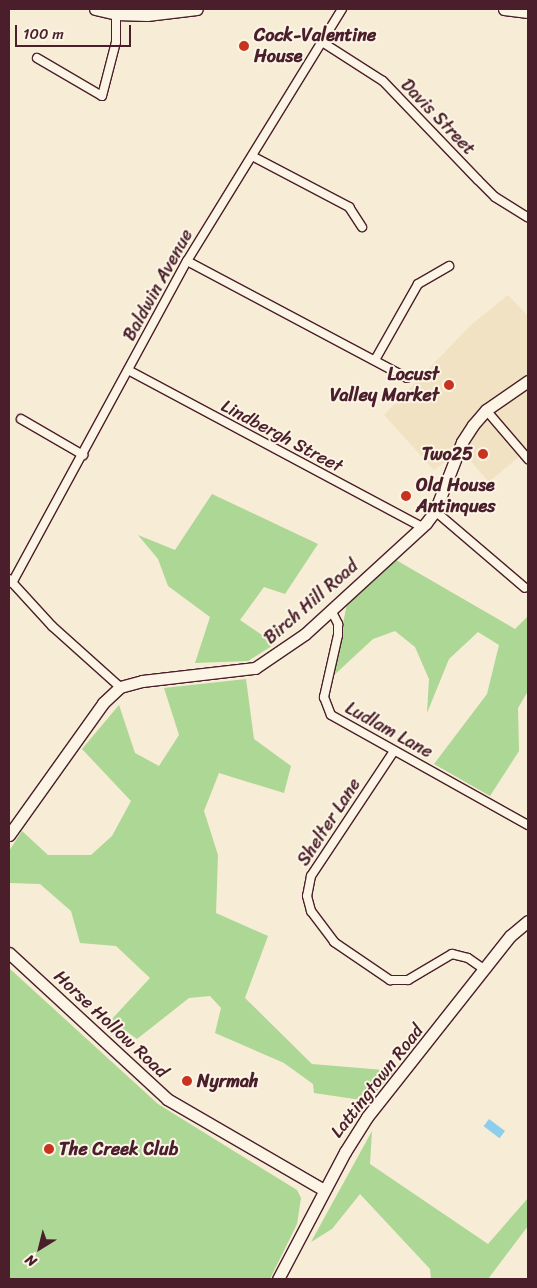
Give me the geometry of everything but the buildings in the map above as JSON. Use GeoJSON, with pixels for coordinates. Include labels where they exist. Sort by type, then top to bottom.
{"type":"FeatureCollection","features":[{"type":"Feature","properties":{"kind":"main road"},"geometry":{"type":"LineString","coordinates":[[94,9],[116,14],[172,13],[197,9]]}},
{"type":"Feature","properties":{"kind":"main road"},"geometry":{"type":"LineString","coordinates":[[504,9],[528,12]]}},
{"type":"Feature","properties":{"kind":"main road","name":"Birch Hill Road"},"geometry":{"type":"LineString","coordinates":[[9,835],[103,703],[120,687],[142,681],[255,668],[286,650],[332,610],[422,527],[435,511],[462,442],[486,410],[528,381]]}},
{"type":"Feature","properties":{"kind":"main road","name":"Lattingtown Road"},"geometry":{"type":"LineString","coordinates":[[278,1279],[324,1190],[367,1117],[525,923]]}},
{"type":"Feature","properties":{"kind":"main road","name":"Horse Hollow Road"},"geometry":{"type":"LineString","coordinates":[[9,953],[167,1099],[324,1190]]}},
{"type":"Feature","properties":{"kind":"street","name":"Baldwin Avenue"},"geometry":{"type":"LineString","coordinates":[[10,581],[83,454],[187,261],[342,9]]}},
{"type":"Feature","properties":{"kind":"street"},"geometry":{"type":"LineString","coordinates":[[37,58],[102,96],[116,42],[116,14]]}},
{"type":"Feature","properties":{"kind":"street","name":"Davis Street"},"geometry":{"type":"LineString","coordinates":[[322,42],[383,81],[478,180],[496,197],[528,218]]}},
{"type":"Feature","properties":{"kind":"street"},"geometry":{"type":"LineString","coordinates":[[252,156],[349,207],[362,227]]}},
{"type":"Feature","properties":{"kind":"street"},"geometry":{"type":"LineString","coordinates":[[187,261],[407,378]]}},
{"type":"Feature","properties":{"kind":"street"},"geometry":{"type":"LineString","coordinates":[[375,360],[418,284],[449,266]]}},
{"type":"Feature","properties":{"kind":"street","name":"Lindbergh Street"},"geometry":{"type":"LineString","coordinates":[[128,370],[422,527]]}},
{"type":"Feature","properties":{"kind":"street"},"geometry":{"type":"LineString","coordinates":[[486,410],[528,458]]}},
{"type":"Feature","properties":{"kind":"street"},"geometry":{"type":"LineString","coordinates":[[20,419],[83,454]]}},
{"type":"Feature","properties":{"kind":"street"},"geometry":{"type":"LineString","coordinates":[[435,511],[525,588]]}},
{"type":"Feature","properties":{"kind":"street"},"geometry":{"type":"LineString","coordinates":[[10,581],[52,626],[120,687]]}},
{"type":"Feature","properties":{"kind":"street","name":"Ludlam Lane"},"geometry":{"type":"LineString","coordinates":[[332,610],[338,624],[338,635],[324,697],[326,707],[345,724],[528,825]]}},
{"type":"Feature","properties":{"kind":"street","name":"Shelter Lane"},"geometry":{"type":"LineString","coordinates":[[394,751],[311,876],[307,896],[311,911],[334,942],[390,980],[408,980],[452,954],[468,958],[485,970]]}},
{"type":"Feature","properties":{"kind":"street"},"geometry":{"type":"LineString","coordinates":[[525,923],[528,914]]}},
{"type":"Feature","properties":{"kind":"shaded area"},"geometry":{"type":"Polygon","coordinates":[[[508,295],[528,316],[528,449],[489,482],[461,450],[434,470],[384,415],[472,324],[508,295]]]}},
{"type":"Feature","properties":{"kind":"green space"},"geometry":{"type":"Polygon","coordinates":[[[212,494],[318,544],[285,594],[264,587],[240,620],[275,644],[248,661],[195,663],[210,617],[168,586],[158,559],[138,535],[175,550],[212,494]]]}},
{"type":"Feature","properties":{"kind":"green space"},"geometry":{"type":"Polygon","coordinates":[[[396,560],[515,629],[528,616],[528,691],[518,708],[519,751],[490,796],[434,764],[487,694],[499,645],[478,632],[449,659],[427,713],[429,679],[415,647],[395,631],[373,639],[332,677],[347,604],[396,560]]]}},
{"type":"Feature","properties":{"kind":"green space"},"geometry":{"type":"Polygon","coordinates":[[[246,679],[254,739],[291,766],[284,793],[219,773],[204,811],[218,855],[216,913],[268,936],[245,998],[312,1064],[395,1071],[368,1101],[314,1093],[313,1084],[284,1063],[215,1033],[221,1008],[210,996],[189,998],[137,1039],[111,1020],[150,978],[116,946],[80,943],[71,911],[40,884],[9,883],[9,851],[22,831],[48,855],[91,855],[112,836],[131,801],[82,749],[119,705],[135,753],[159,766],[179,735],[164,688],[246,679]]]}},
{"type":"Feature","properties":{"kind":"green space"},"geometry":{"type":"Polygon","coordinates":[[[9,968],[158,1104],[297,1190],[301,1198],[297,1224],[270,1279],[9,1279],[9,968]]]}},
{"type":"Feature","properties":{"kind":"green space"},"geometry":{"type":"Polygon","coordinates":[[[372,1131],[370,1164],[488,1244],[528,1198],[528,1226],[488,1279],[431,1279],[430,1269],[360,1194],[332,1229],[311,1242],[372,1131]]]}},
{"type":"Feature","properties":{"kind":"water"},"geometry":{"type":"Polygon","coordinates":[[[489,1119],[505,1131],[500,1138],[484,1126],[489,1119]]]}},
{"type":"Feature","properties":{"kind":"place","name":"Cock-Valentine House"},"geometry":{"type":"Point","coordinates":[244,46]}},
{"type":"Feature","properties":{"kind":"place","name":"Locust Valley Market"},"geometry":{"type":"Point","coordinates":[449,385]}},
{"type":"Feature","properties":{"kind":"place","name":"Two25"},"geometry":{"type":"Point","coordinates":[483,454]}},
{"type":"Feature","properties":{"kind":"place","name":"Old House Antinques"},"geometry":{"type":"Point","coordinates":[406,496]}},
{"type":"Feature","properties":{"kind":"place","name":"Nyrmah"},"geometry":{"type":"Point","coordinates":[187,1081]}},
{"type":"Feature","properties":{"kind":"place","name":"The Creek Club"},"geometry":{"type":"Point","coordinates":[49,1149]}}]}
